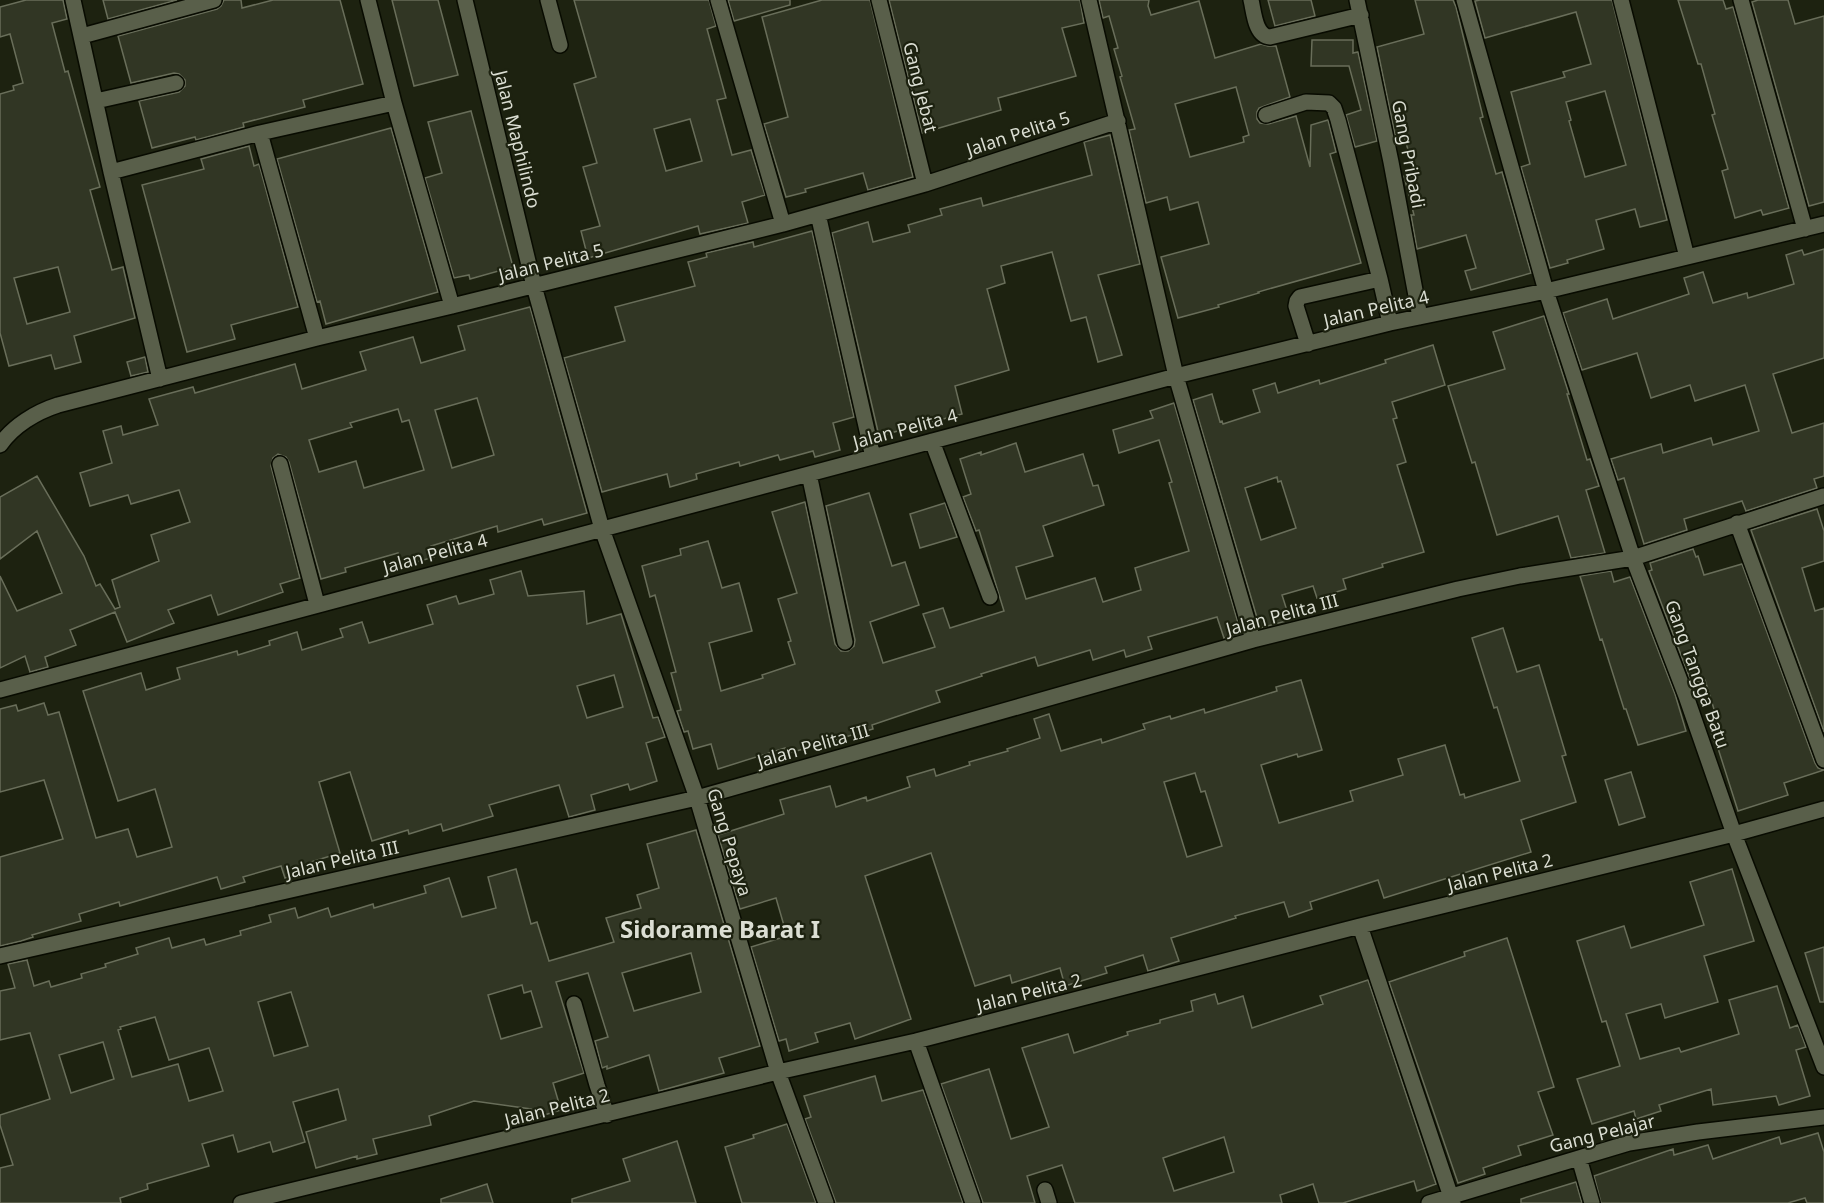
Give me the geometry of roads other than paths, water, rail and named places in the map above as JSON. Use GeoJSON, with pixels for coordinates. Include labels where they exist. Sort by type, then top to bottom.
{"type":"FeatureCollection","features":[{"type":"Feature","properties":{"kind":"street"},"geometry":{"type":"LineString","coordinates":[[73,0],[160,379]]}},
{"type":"Feature","properties":{"kind":"street"},"geometry":{"type":"LineString","coordinates":[[82,36],[214,0]]}},
{"type":"Feature","properties":{"kind":"street"},"geometry":{"type":"LineString","coordinates":[[368,0],[394,103],[452,306]]}},
{"type":"Feature","properties":{"kind":"street","name":"Jalan Maphilindo"},"geometry":{"type":"LineString","coordinates":[[465,0],[534,286],[602,529]]}},
{"type":"Feature","properties":{"kind":"street"},"geometry":{"type":"LineString","coordinates":[[548,0],[560,45]]}},
{"type":"Feature","properties":{"kind":"street"},"geometry":{"type":"LineString","coordinates":[[718,0],[783,224]]}},
{"type":"Feature","properties":{"kind":"street","name":"Gang Jebat"},"geometry":{"type":"LineString","coordinates":[[879,0],[925,184]]}},
{"type":"Feature","properties":{"kind":"street"},"geometry":{"type":"LineString","coordinates":[[1089,0],[1176,376],[1252,640]]}},
{"type":"Feature","properties":{"kind":"street"},"geometry":{"type":"LineString","coordinates":[[1251,0],[1259,33],[1264,37],[1359,7]]}},
{"type":"Feature","properties":{"kind":"street","name":"Gang Tangga Batu"},"geometry":{"type":"LineString","coordinates":[[1464,0],[1546,291],[1633,558],[1686,696],[1734,834],[1824,1067]]}},
{"type":"Feature","properties":{"kind":"street"},"geometry":{"type":"LineString","coordinates":[[1621,0],[1687,257]]}},
{"type":"Feature","properties":{"kind":"street"},"geometry":{"type":"LineString","coordinates":[[1741,0],[1805,229]]}},
{"type":"Feature","properties":{"kind":"street","name":"Gang Pribadi"},"geometry":{"type":"LineString","coordinates":[[1359,7],[1420,317]]}},
{"type":"Feature","properties":{"kind":"street"},"geometry":{"type":"LineString","coordinates":[[96,101],[176,83]]}},
{"type":"Feature","properties":{"kind":"street"},"geometry":{"type":"LineString","coordinates":[[1266,115],[1306,102],[1329,103],[1334,108],[1390,323]]}},
{"type":"Feature","properties":{"kind":"street"},"geometry":{"type":"LineString","coordinates":[[111,172],[260,132],[394,103]]}},
{"type":"Feature","properties":{"kind":"street","name":"Jalan Pelita 5"},"geometry":{"type":"LineString","coordinates":[[1,436],[45,410],[317,338],[783,224],[925,184],[1118,121]]}},
{"type":"Feature","properties":{"kind":"street"},"geometry":{"type":"LineString","coordinates":[[260,132],[317,338]]}},
{"type":"Feature","properties":{"kind":"street"},"geometry":{"type":"LineString","coordinates":[[818,214],[873,457]]}},
{"type":"Feature","properties":{"kind":"street","name":"Jalan Pelita 4"},"geometry":{"type":"LineString","coordinates":[[0,690],[1176,376],[1390,323],[1546,291],[1824,224]]}},
{"type":"Feature","properties":{"kind":"street"},"geometry":{"type":"LineString","coordinates":[[1308,344],[1296,306],[1300,297],[1380,279]]}},
{"type":"Feature","properties":{"kind":"street"},"geometry":{"type":"LineString","coordinates":[[932,441],[990,597]]}},
{"type":"Feature","properties":{"kind":"street"},"geometry":{"type":"LineString","coordinates":[[280,464],[317,604]]}},
{"type":"Feature","properties":{"kind":"street"},"geometry":{"type":"LineString","coordinates":[[808,474],[845,642]]}},
{"type":"Feature","properties":{"kind":"street","name":"Jalan Pelita III"},"geometry":{"type":"LineString","coordinates":[[0,956],[697,798],[1252,640],[1458,589],[1520,576],[1633,558],[1824,496]]}},
{"type":"Feature","properties":{"kind":"street"},"geometry":{"type":"LineString","coordinates":[[1737,523],[1824,760]]}},
{"type":"Feature","properties":{"kind":"street","name":"Gang Pepaya"},"geometry":{"type":"LineString","coordinates":[[602,529],[697,798],[778,1072],[826,1203]]}},
{"type":"Feature","properties":{"kind":"street","name":"Jalan Pelita 2"},"geometry":{"type":"LineString","coordinates":[[241,1203],[778,1072],[916,1041],[1734,834],[1824,809]]}},
{"type":"Feature","properties":{"kind":"street"},"geometry":{"type":"LineString","coordinates":[[1360,927],[1452,1200]]}},
{"type":"Feature","properties":{"kind":"street"},"geometry":{"type":"LineString","coordinates":[[574,1004],[607,1115]]}},
{"type":"Feature","properties":{"kind":"street"},"geometry":{"type":"LineString","coordinates":[[916,1041],[973,1203]]}},
{"type":"Feature","properties":{"kind":"street","name":"Gang Pelajar"},"geometry":{"type":"LineString","coordinates":[[1429,1203],[1452,1200],[1629,1143],[1698,1131],[1824,1117]]}},
{"type":"Feature","properties":{"kind":"street"},"geometry":{"type":"LineString","coordinates":[[1579,1158],[1592,1203]]}},
{"type":"Feature","properties":{"kind":"district","name":"Sidorame Barat I"},"geometry":{"type":"Point","coordinates":[720,928]}}]}
